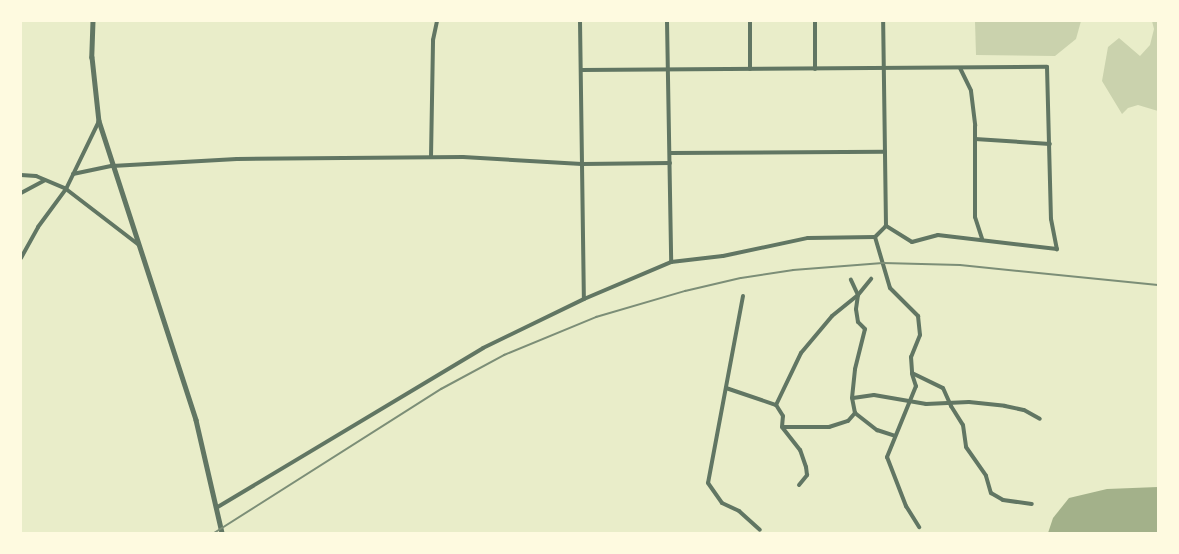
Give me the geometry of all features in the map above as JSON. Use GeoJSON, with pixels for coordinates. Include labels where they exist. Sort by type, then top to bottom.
{"type":"FeatureCollection","features":[{"type":"Feature","properties":{"kind":"street"},"geometry":{"type":"LineString","coordinates":[[93,21],[92,68],[99,121],[112,166],[142,247],[196,420],[222,533]]}},
{"type":"Feature","properties":{"kind":"street"},"geometry":{"type":"LineString","coordinates":[[431,157],[433,40],[437,21]]}},
{"type":"Feature","properties":{"kind":"street"},"geometry":{"type":"LineString","coordinates":[[580,21],[584,299]]}},
{"type":"Feature","properties":{"kind":"street"},"geometry":{"type":"LineString","coordinates":[[668,21],[671,262]]}},
{"type":"Feature","properties":{"kind":"street"},"geometry":{"type":"LineString","coordinates":[[750,21],[750,69]]}},
{"type":"Feature","properties":{"kind":"street"},"geometry":{"type":"LineString","coordinates":[[815,21],[815,69]]}},
{"type":"Feature","properties":{"kind":"street"},"geometry":{"type":"LineString","coordinates":[[216,508],[483,348],[584,299],[671,262],[723,256],[808,238],[875,237],[886,226],[883,21]]}},
{"type":"Feature","properties":{"kind":"street"},"geometry":{"type":"LineString","coordinates":[[581,70],[1047,67],[1051,219],[1057,249],[938,235],[912,242],[886,226]]}},
{"type":"Feature","properties":{"kind":"street"},"geometry":{"type":"LineString","coordinates":[[960,68],[971,91],[975,139],[975,217],[983,240]]}},
{"type":"Feature","properties":{"kind":"street"},"geometry":{"type":"LineString","coordinates":[[21,258],[38,227],[66,189],[99,121]]}},
{"type":"Feature","properties":{"kind":"street"},"geometry":{"type":"LineString","coordinates":[[975,139],[1050,144]]}},
{"type":"Feature","properties":{"kind":"street"},"geometry":{"type":"LineString","coordinates":[[669,153],[885,152]]}},
{"type":"Feature","properties":{"kind":"street"},"geometry":{"type":"LineString","coordinates":[[73,174],[112,166],[237,159],[431,157],[582,164],[670,163]]}},
{"type":"Feature","properties":{"kind":"street"},"geometry":{"type":"LineString","coordinates":[[21,175],[45,180],[66,189],[142,247]]}},
{"type":"Feature","properties":{"kind":"street"},"geometry":{"type":"LineString","coordinates":[[21,193],[45,180]]}},
{"type":"Feature","properties":{"kind":"street"},"geometry":{"type":"LineString","coordinates":[[875,237],[890,288],[918,316],[920,335],[911,357],[912,374],[916,386],[908,400],[887,457],[906,506],[919,527]]}},
{"type":"Feature","properties":{"kind":"street"},"geometry":{"type":"LineString","coordinates":[[777,405],[801,353],[832,316],[858,295],[871,279]]}},
{"type":"Feature","properties":{"kind":"street"},"geometry":{"type":"LineString","coordinates":[[851,280],[858,295],[856,309],[858,322],[865,329],[855,369],[852,398],[855,413],[878,430],[895,436]]}},
{"type":"Feature","properties":{"kind":"street"},"geometry":{"type":"LineString","coordinates":[[743,296],[708,483],[722,503],[739,511],[760,530]]}},
{"type":"Feature","properties":{"kind":"street"},"geometry":{"type":"LineString","coordinates":[[912,374],[943,388],[963,425],[966,447],[986,476],[991,493],[1003,500],[1032,504]]}},
{"type":"Feature","properties":{"kind":"street"},"geometry":{"type":"LineString","coordinates":[[726,388],[777,405],[783,416],[782,427],[800,450],[806,467],[807,475],[799,485]]}},
{"type":"Feature","properties":{"kind":"street"},"geometry":{"type":"LineString","coordinates":[[852,398],[874,394],[926,404],[949,402],[1005,406],[1024,410],[1040,419]]}},
{"type":"Feature","properties":{"kind":"street"},"geometry":{"type":"LineString","coordinates":[[782,427],[829,427],[848,422],[855,413]]}},
{"type":"Feature","properties":{"kind":"shaded area"},"geometry":{"type":"Polygon","coordinates":[[[975,21],[1081,21],[1076,39],[1055,56],[976,55],[975,21]]]}},
{"type":"Feature","properties":{"kind":"shaded area"},"geometry":{"type":"Polygon","coordinates":[[[1152,21],[1158,21],[1158,111],[1138,105],[1128,108],[1122,114],[1102,81],[1108,47],[1119,38],[1140,56],[1150,45],[1154,29],[1152,21]]]}},
{"type":"Feature","properties":{"kind":"shaded area"},"geometry":{"type":"Polygon","coordinates":[[[1158,487],[1158,533],[1048,533],[1053,518],[1069,498],[1107,489],[1158,487]]]}},
{"type":"Feature","properties":{"kind":"railway"},"geometry":{"type":"LineString","coordinates":[[214,533],[441,389],[504,355],[596,317],[685,291],[741,278],[793,270],[883,263],[960,265],[1158,285]]}}]}
